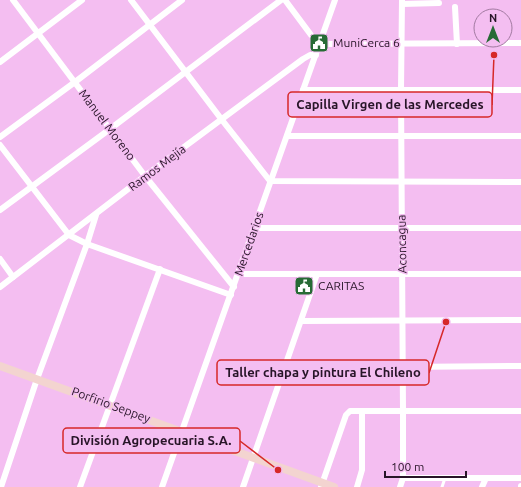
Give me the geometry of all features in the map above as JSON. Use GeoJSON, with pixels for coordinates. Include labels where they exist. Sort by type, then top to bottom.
{"type":"FeatureCollection","features":[{"type":"Feature","properties":{"kind":"main road","name":"Porfirio Seppey"},"geometry":{"type":"LineString","coordinates":[[0,366],[253,457],[321,485],[334,487]]}},
{"type":"Feature","properties":{"kind":"street","name":"Manuel Moreno"},"geometry":{"type":"LineString","coordinates":[[13,0],[145,176],[234,287]]}},
{"type":"Feature","properties":{"kind":"street"},"geometry":{"type":"LineString","coordinates":[[0,62],[82,0]]}},
{"type":"Feature","properties":{"kind":"street"},"geometry":{"type":"LineString","coordinates":[[131,0],[270,181],[521,182]]}},
{"type":"Feature","properties":{"kind":"street"},"geometry":{"type":"LineString","coordinates":[[0,137],[182,0]]}},
{"type":"Feature","properties":{"kind":"street"},"geometry":{"type":"LineString","coordinates":[[0,210],[281,0]]}},
{"type":"Feature","properties":{"kind":"street"},"geometry":{"type":"LineString","coordinates":[[285,0],[311,35],[320,44],[521,44]]}},
{"type":"Feature","properties":{"kind":"street","name":"Mercedarios"},"geometry":{"type":"LineString","coordinates":[[162,487],[335,0]]}},
{"type":"Feature","properties":{"kind":"street"},"geometry":{"type":"LineString","coordinates":[[402,2],[439,3]]}},
{"type":"Feature","properties":{"kind":"street","name":"Aconcagua"},"geometry":{"type":"LineString","coordinates":[[400,487],[403,478],[401,136],[402,2]]}},
{"type":"Feature","properties":{"kind":"street"},"geometry":{"type":"LineString","coordinates":[[455,7],[457,44]]}},
{"type":"Feature","properties":{"kind":"street","name":"Ramos Mejía"},"geometry":{"type":"LineString","coordinates":[[0,287],[145,176],[303,59],[310,55],[316,55]]}},
{"type":"Feature","properties":{"kind":"street"},"geometry":{"type":"LineString","coordinates":[[303,90],[521,90]]}},
{"type":"Feature","properties":{"kind":"street"},"geometry":{"type":"LineString","coordinates":[[286,136],[521,136]]}},
{"type":"Feature","properties":{"kind":"street"},"geometry":{"type":"LineString","coordinates":[[0,145],[69,235],[87,244],[231,295]]}},
{"type":"Feature","properties":{"kind":"street"},"geometry":{"type":"LineString","coordinates":[[1,487],[37,379],[87,244],[96,214]]}},
{"type":"Feature","properties":{"kind":"street"},"geometry":{"type":"LineString","coordinates":[[255,228],[521,228]]}},
{"type":"Feature","properties":{"kind":"street"},"geometry":{"type":"LineString","coordinates":[[0,258],[13,277]]}},
{"type":"Feature","properties":{"kind":"street"},"geometry":{"type":"LineString","coordinates":[[80,487],[160,269]]}},
{"type":"Feature","properties":{"kind":"street"},"geometry":{"type":"LineString","coordinates":[[238,274],[521,274]]}},
{"type":"Feature","properties":{"kind":"street"},"geometry":{"type":"LineString","coordinates":[[243,487],[318,274]]}},
{"type":"Feature","properties":{"kind":"street"},"geometry":{"type":"LineString","coordinates":[[302,321],[521,320]]}},
{"type":"Feature","properties":{"kind":"street"},"geometry":{"type":"LineString","coordinates":[[286,364],[403,367],[521,366]]}},
{"type":"Feature","properties":{"kind":"street"},"geometry":{"type":"LineString","coordinates":[[321,485],[346,414],[350,411],[521,411]]}},
{"type":"Feature","properties":{"kind":"street"},"geometry":{"type":"LineString","coordinates":[[357,487],[362,470],[362,411]]}},
{"type":"Feature","properties":{"kind":"street"},"geometry":{"type":"LineString","coordinates":[[403,478],[521,478]]}},
{"type":"Feature","properties":{"kind":"street"},"geometry":{"type":"LineString","coordinates":[[482,487],[486,478]]}},
{"type":"Feature","properties":{"kind":"lane"},"geometry":{"type":"LineString","coordinates":[[442,487],[445,478]]}},
{"type":"Feature","properties":{"kind":"place","name":"MuniCerca 6"},"geometry":{"type":"Point","coordinates":[319,43]}},
{"type":"Feature","properties":{"kind":"place","name":"Capilla Virgen de las Mercedes"},"geometry":{"type":"Point","coordinates":[494,55]}},
{"type":"Feature","properties":{"kind":"place","name":"CARITAS"},"geometry":{"type":"Point","coordinates":[304,286]}},
{"type":"Feature","properties":{"kind":"place","name":"Taller chapa y pintura El Chileno"},"geometry":{"type":"Point","coordinates":[446,322]}},
{"type":"Feature","properties":{"kind":"place","name":"División Agropecuaria S.A."},"geometry":{"type":"Point","coordinates":[278,470]}}]}
